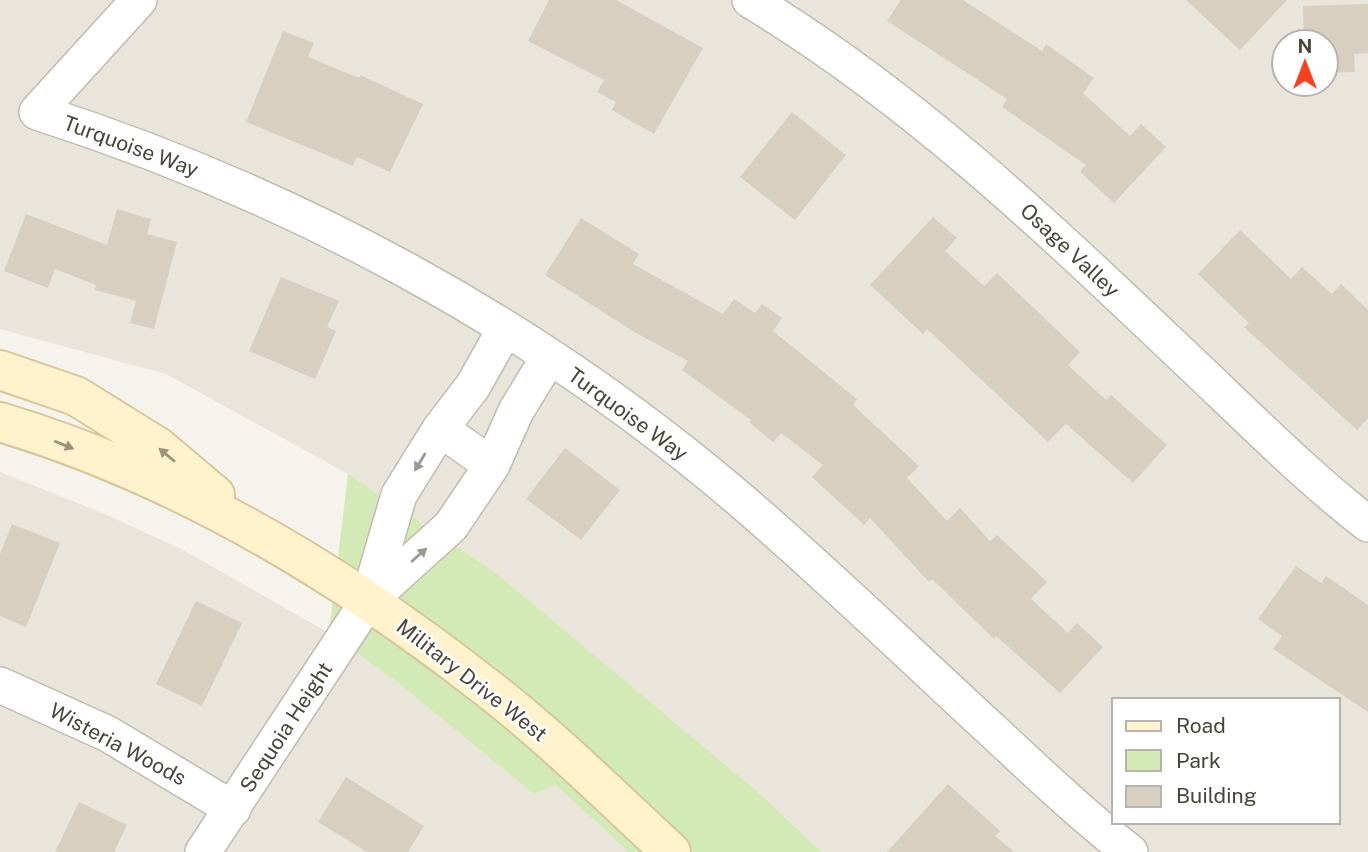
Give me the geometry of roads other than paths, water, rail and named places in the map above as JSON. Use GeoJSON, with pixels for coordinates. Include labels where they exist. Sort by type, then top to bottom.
{"type":"FeatureCollection","features":[{"type":"Feature","properties":{"kind":"main road","name":"Military Drive West"},"geometry":{"type":"LineString","coordinates":[[0,370],[76,396],[158,447],[257,530],[368,601],[498,696],[671,852]]}},
{"type":"Feature","properties":{"kind":"main road","name":"Military Drive West"},"geometry":{"type":"LineString","coordinates":[[0,422],[133,473],[257,530]]}},
{"type":"Feature","properties":{"kind":"street","name":"Turquoise Way"},"geometry":{"type":"LineString","coordinates":[[139,0],[37,112],[93,130],[259,195],[405,268],[549,357],[666,438],[739,499],[1045,779],[1130,852]]}},
{"type":"Feature","properties":{"kind":"street","name":"Osage Valley"},"geometry":{"type":"LineString","coordinates":[[750,0],[881,90],[946,140],[1050,229],[1313,481],[1368,524]]}},
{"type":"Feature","properties":{"kind":"street","name":"Sequoia Height"},"geometry":{"type":"LineString","coordinates":[[368,601],[399,495],[440,429],[473,386],[505,330]]}},
{"type":"Feature","properties":{"kind":"street","name":"Sequoia Height"},"geometry":{"type":"LineString","coordinates":[[203,852],[368,601],[451,526],[492,465],[516,411],[549,357]]}},
{"type":"Feature","properties":{"kind":"street"},"geometry":{"type":"LineString","coordinates":[[440,429],[492,465]]}},
{"type":"Feature","properties":{"kind":"street","name":"Wisteria Woods"},"geometry":{"type":"LineString","coordinates":[[0,685],[108,734],[233,809]]}}]}
